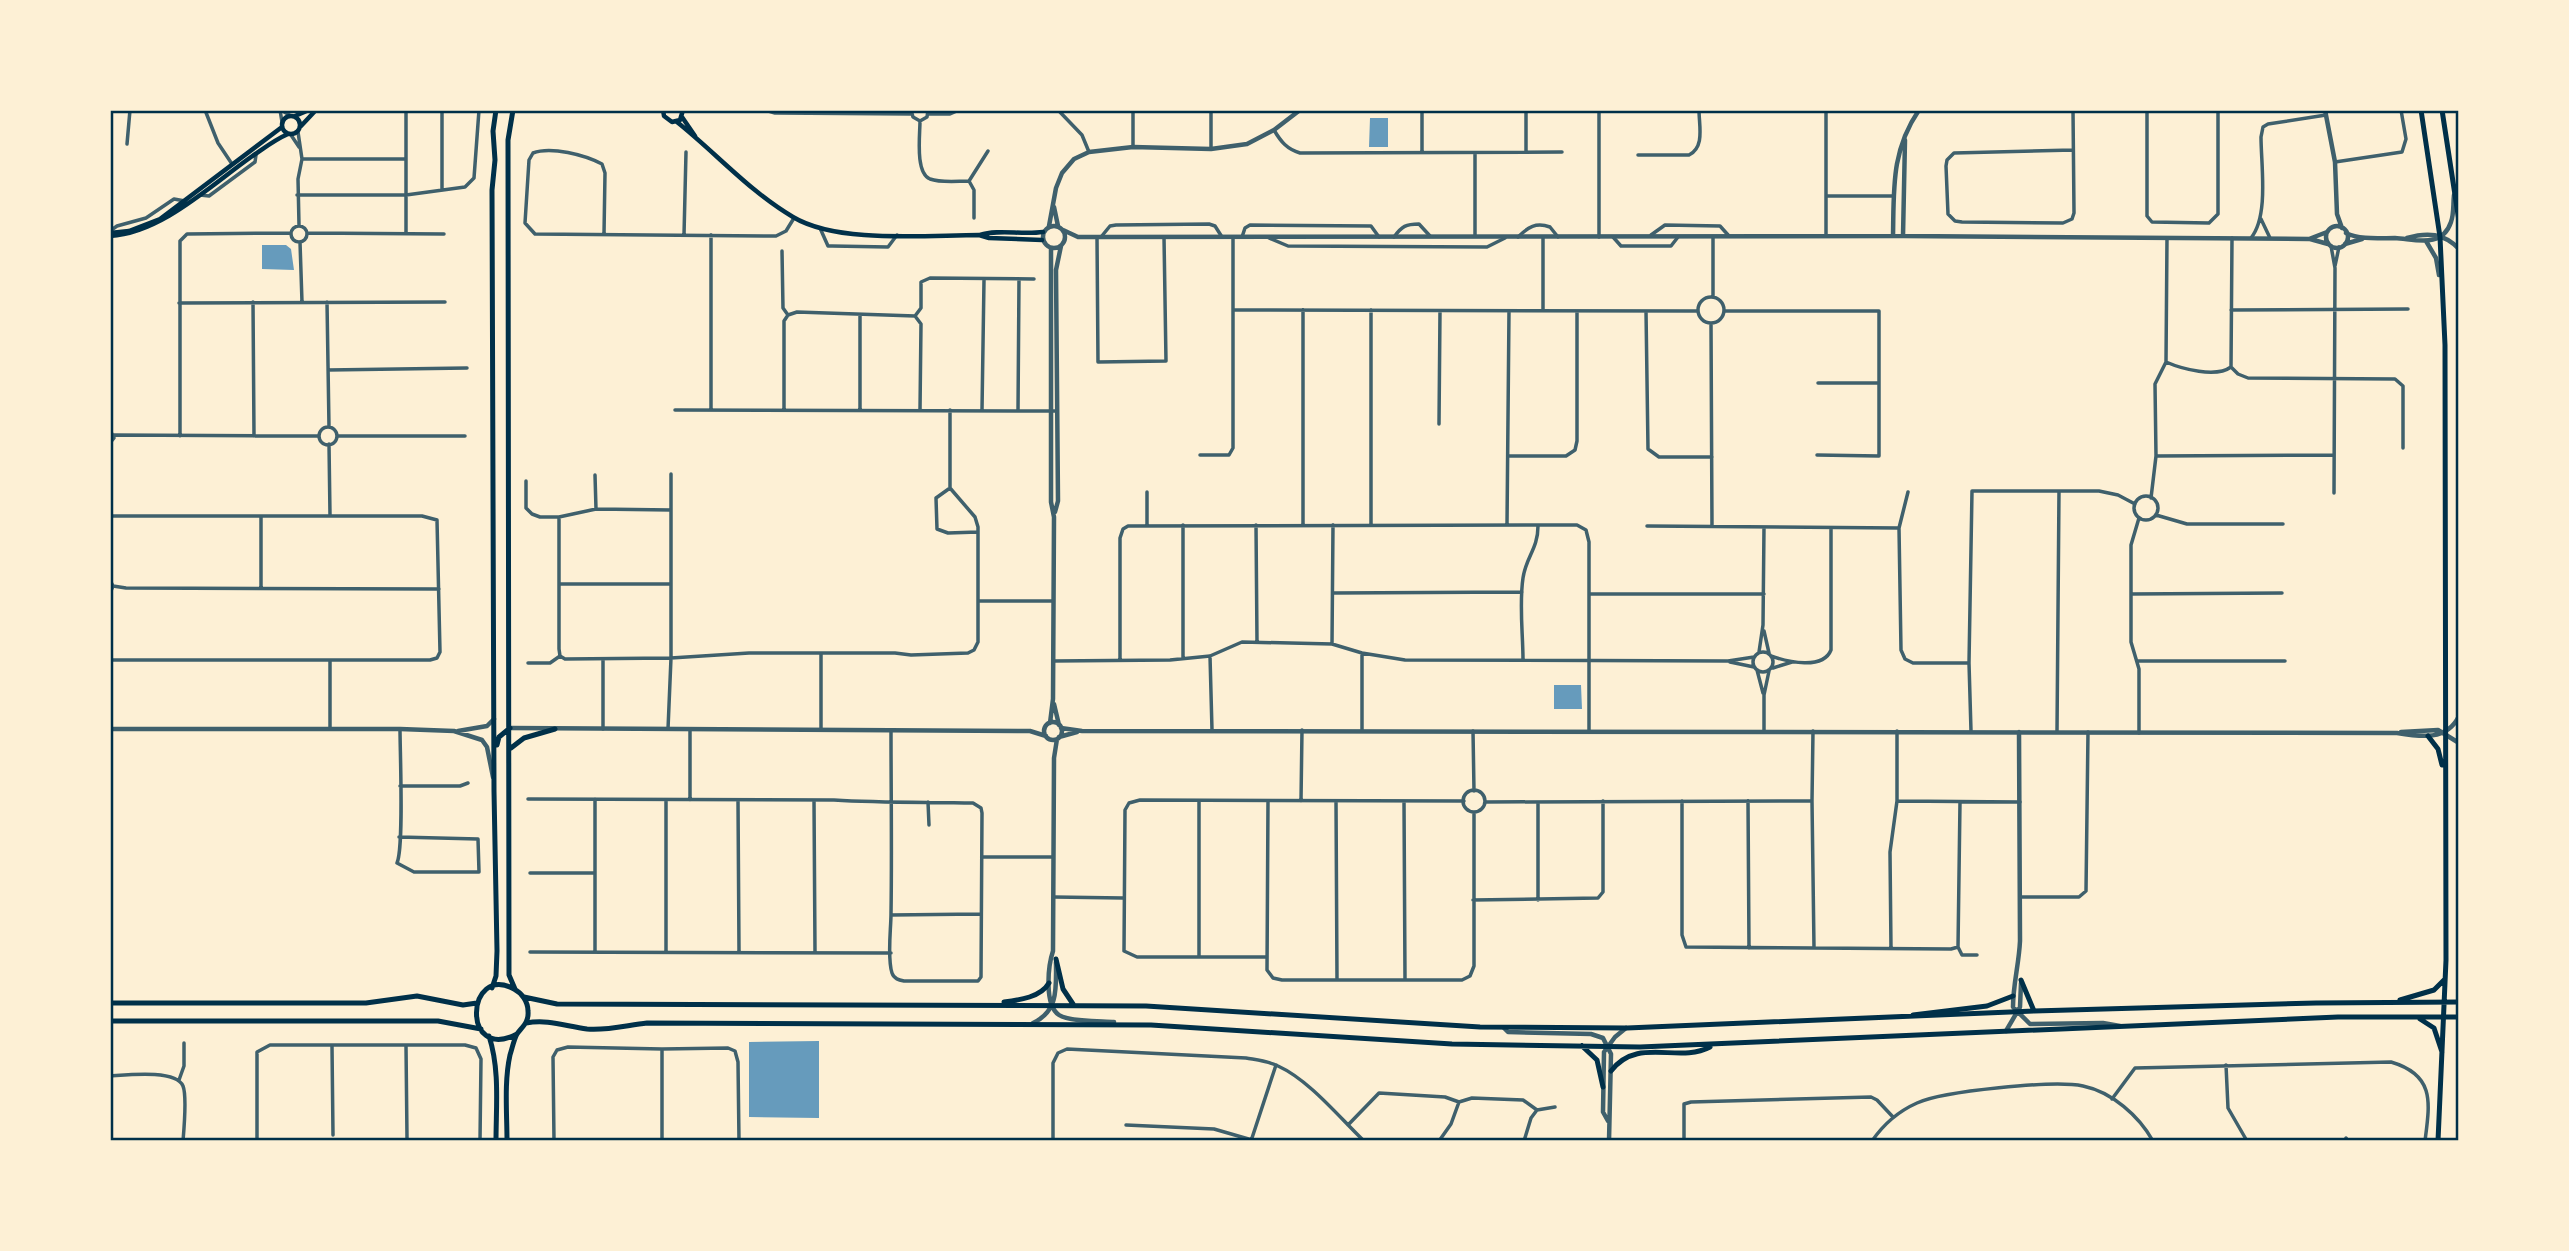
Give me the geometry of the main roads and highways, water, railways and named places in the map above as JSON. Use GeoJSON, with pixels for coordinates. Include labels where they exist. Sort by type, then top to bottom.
{"type":"FeatureCollection","features":[{"type":"Feature","properties":{"kind":"main road"},"geometry":{"type":"LineString","coordinates":[[110,234],[138,232],[159,223],[234,167],[293,116],[309,110]]}},
{"type":"Feature","properties":{"kind":"main road"},"geometry":{"type":"LineString","coordinates":[[110,234],[160,219],[267,145],[298,132],[316,110]]}},
{"type":"Feature","properties":{"kind":"main road"},"geometry":{"type":"LineString","coordinates":[[492,988],[496,976],[497,951],[492,190],[496,110]]}},
{"type":"Feature","properties":{"kind":"main road"},"geometry":{"type":"LineString","coordinates":[[513,110],[508,140],[509,975],[515,989],[524,997],[557,1004],[1188,1007],[1503,1027],[1627,1028],[2034,1011],[2459,1002]]}},
{"type":"Feature","properties":{"kind":"main road"},"geometry":{"type":"LineString","coordinates":[[677,122],[682,117],[683,110]]}},
{"type":"Feature","properties":{"kind":"main road"},"geometry":{"type":"LineString","coordinates":[[2421,110],[2440,237],[2445,345],[2446,978],[2438,1141]]}},
{"type":"Feature","properties":{"kind":"main road"},"geometry":{"type":"LineString","coordinates":[[2442,110],[2459,221]]}},
{"type":"Feature","properties":{"kind":"main road"},"geometry":{"type":"LineString","coordinates":[[663,111],[667,120],[677,122],[758,193],[794,218],[820,228],[867,235],[1043,232]]}},
{"type":"Feature","properties":{"kind":"main road"},"geometry":{"type":"LineString","coordinates":[[293,116],[299,120],[301,126]]}},
{"type":"Feature","properties":{"kind":"main road"},"geometry":{"type":"LineString","coordinates":[[682,117],[697,141]]}},
{"type":"Feature","properties":{"kind":"main road"},"geometry":{"type":"LineString","coordinates":[[282,125],[290,135]]}},
{"type":"Feature","properties":{"kind":"main road"},"geometry":{"type":"LineString","coordinates":[[979,235],[989,238],[1042,240]]}},
{"type":"Feature","properties":{"kind":"main road"},"geometry":{"type":"LineString","coordinates":[[494,779],[498,740],[510,727]]}},
{"type":"Feature","properties":{"kind":"main road"},"geometry":{"type":"LineString","coordinates":[[510,749],[524,738],[555,729]]}},
{"type":"Feature","properties":{"kind":"main road"},"geometry":{"type":"LineString","coordinates":[[2428,736],[2438,749],[2445,779]]}},
{"type":"Feature","properties":{"kind":"main road"},"geometry":{"type":"LineString","coordinates":[[1056,959],[1063,989],[1074,1005]]}},
{"type":"Feature","properties":{"kind":"main road"},"geometry":{"type":"LineString","coordinates":[[2394,1002],[2434,990],[2446,978]]}},
{"type":"Feature","properties":{"kind":"main road"},"geometry":{"type":"LineString","coordinates":[[2021,980],[2034,1011]]}},
{"type":"Feature","properties":{"kind":"main road"},"geometry":{"type":"LineString","coordinates":[[981,1006],[1030,997],[1045,989],[1049,983]]}},
{"type":"Feature","properties":{"kind":"main road"},"geometry":{"type":"LineString","coordinates":[[496,1141],[494,1053],[488,1036],[475,1017],[480,996],[492,988],[504,986],[515,989]]}},
{"type":"Feature","properties":{"kind":"main road"},"geometry":{"type":"LineString","coordinates":[[110,1003],[366,1003],[417,996],[463,1005],[477,1003]]}},
{"type":"Feature","properties":{"kind":"main road"},"geometry":{"type":"LineString","coordinates":[[1907,1017],[1920,1013],[1987,1006],[2013,996]]}},
{"type":"Feature","properties":{"kind":"main road"},"geometry":{"type":"LineString","coordinates":[[508,1141],[507,1071],[517,1034],[526,1023],[528,1010],[524,997]]}},
{"type":"Feature","properties":{"kind":"main road"},"geometry":{"type":"LineString","coordinates":[[526,1023],[539,1021],[587,1029],[648,1023],[1132,1024],[1452,1044],[1608,1047],[1713,1045],[2338,1017],[2459,1017]]}},
{"type":"Feature","properties":{"kind":"main road"},"geometry":{"type":"LineString","coordinates":[[2413,1017],[2427,1021],[2434,1028],[2444,1055]]}},
{"type":"Feature","properties":{"kind":"main road"},"geometry":{"type":"LineString","coordinates":[[110,1021],[438,1021],[481,1029]]}},
{"type":"Feature","properties":{"kind":"main road"},"geometry":{"type":"LineString","coordinates":[[488,1036],[503,1039],[517,1034]]}},
{"type":"Feature","properties":{"kind":"main road"},"geometry":{"type":"LineString","coordinates":[[1611,1071],[1619,1060],[1632,1055],[1686,1052],[1713,1045]]}},
{"type":"Feature","properties":{"kind":"main road"},"geometry":{"type":"LineString","coordinates":[[1583,1046],[1597,1060],[1603,1087]]}},
{"type":"Feature","properties":{"kind":"water"},"geometry":{"type":"Polygon","coordinates":[[[1370,118],[1388,118],[1388,147],[1369,147],[1370,118]]]}},
{"type":"Feature","properties":{"kind":"water"},"geometry":{"type":"Polygon","coordinates":[[[262,245],[286,245],[291,249],[294,270],[262,269],[262,245]]]}},
{"type":"Feature","properties":{"kind":"water"},"geometry":{"type":"Polygon","coordinates":[[[1554,685],[1581,685],[1582,709],[1554,709],[1554,685]]]}},
{"type":"Feature","properties":{"kind":"water"},"geometry":{"type":"Polygon","coordinates":[[[819,1041],[819,1118],[749,1117],[749,1042],[819,1041]]]}}]}
